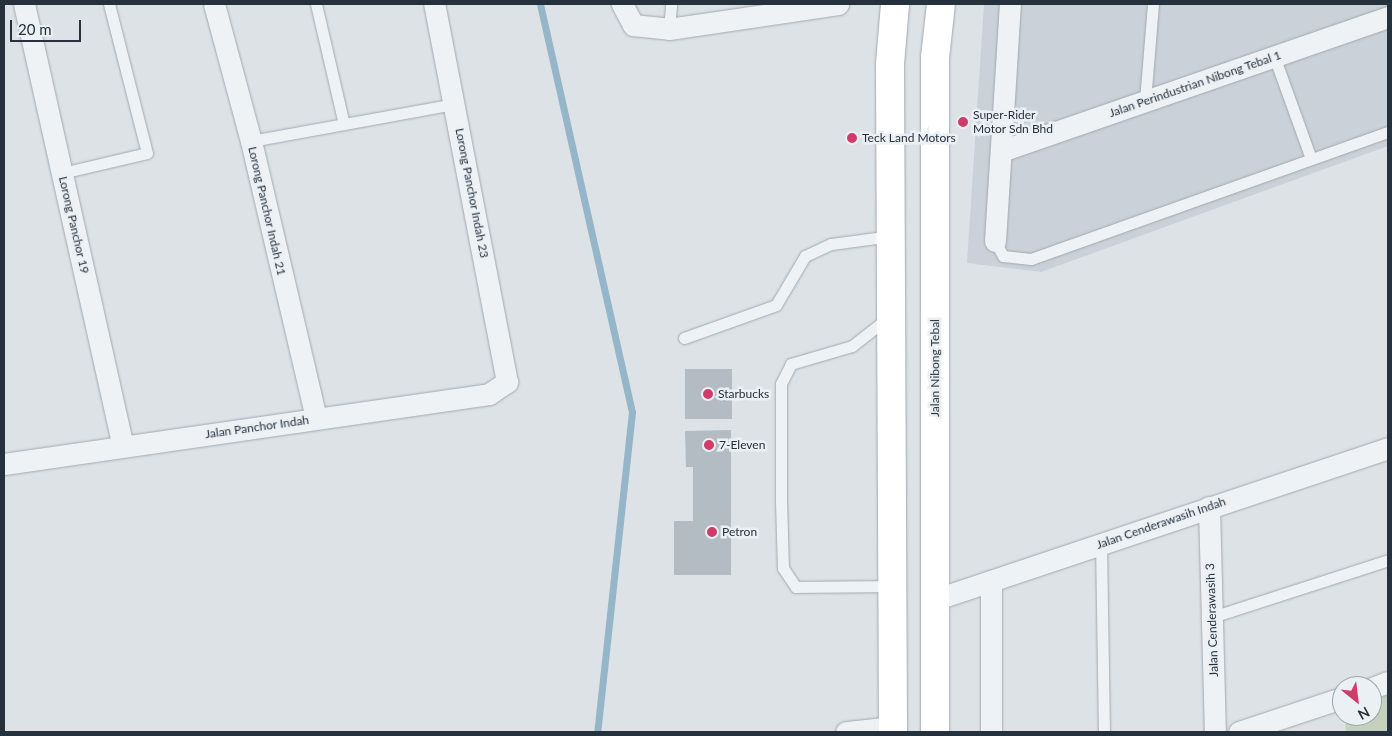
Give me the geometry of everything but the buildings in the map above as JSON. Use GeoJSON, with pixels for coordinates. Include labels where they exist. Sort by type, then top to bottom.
{"type":"FeatureCollection","features":[{"type":"Feature","properties":{"kind":"highway"},"geometry":{"type":"LineString","coordinates":[[893,730],[890,64],[895,4]]}},
{"type":"Feature","properties":{"kind":"highway","name":"Jalan Nibong Tebal"},"geometry":{"type":"LineString","coordinates":[[935,732],[935,68],[941,4]]}},
{"type":"Feature","properties":{"kind":"street","name":"Lorong Panchor 19"},"geometry":{"type":"LineString","coordinates":[[24,4],[124,446]]}},
{"type":"Feature","properties":{"kind":"street","name":"Lorong Panchor Indah 21"},"geometry":{"type":"LineString","coordinates":[[214,4],[251,141],[316,419]]}},
{"type":"Feature","properties":{"kind":"street","name":"Lorong Panchor Indah 23"},"geometry":{"type":"LineString","coordinates":[[434,4],[507,382]]}},
{"type":"Feature","properties":{"kind":"street"},"geometry":{"type":"LineString","coordinates":[[622,4],[634,24],[669,29],[789,8],[838,4]]}},
{"type":"Feature","properties":{"kind":"street"},"geometry":{"type":"LineString","coordinates":[[995,241],[1010,4]]}},
{"type":"Feature","properties":{"kind":"street","name":"Jalan Perindustrian Nibong Tebal 1"},"geometry":{"type":"LineString","coordinates":[[1001,151],[1388,17]]}},
{"type":"Feature","properties":{"kind":"street","name":"Jalan Panchor Indah"},"geometry":{"type":"LineString","coordinates":[[4,464],[489,394],[507,382]]}},
{"type":"Feature","properties":{"kind":"street","name":"Jalan Cenderawasih Indah"},"geometry":{"type":"LineString","coordinates":[[934,600],[1388,448]]}},
{"type":"Feature","properties":{"kind":"street","name":"Jalan Cenderawasih 3"},"geometry":{"type":"LineString","coordinates":[[1209,507],[1215,732]]}},
{"type":"Feature","properties":{"kind":"street"},"geometry":{"type":"LineString","coordinates":[[990,581],[991,732]]}},
{"type":"Feature","properties":{"kind":"street"},"geometry":{"type":"LineString","coordinates":[[1239,732],[1332,701]]}},
{"type":"Feature","properties":{"kind":"street"},"geometry":{"type":"LineString","coordinates":[[846,732],[893,730]]}},
{"type":"Feature","properties":{"kind":"lane"},"geometry":{"type":"LineString","coordinates":[[62,173],[147,152],[109,4]]}},
{"type":"Feature","properties":{"kind":"lane"},"geometry":{"type":"LineString","coordinates":[[316,4],[344,124]]}},
{"type":"Feature","properties":{"kind":"lane"},"geometry":{"type":"LineString","coordinates":[[669,29],[671,4]]}},
{"type":"Feature","properties":{"kind":"lane"},"geometry":{"type":"LineString","coordinates":[[1146,101],[1153,4]]}},
{"type":"Feature","properties":{"kind":"lane"},"geometry":{"type":"LineString","coordinates":[[1274,56],[1311,159]]}},
{"type":"Feature","properties":{"kind":"lane"},"geometry":{"type":"LineString","coordinates":[[251,141],[454,104]]}},
{"type":"Feature","properties":{"kind":"lane"},"geometry":{"type":"LineString","coordinates":[[995,241],[1003,256],[1031,259],[1388,132]]}},
{"type":"Feature","properties":{"kind":"lane"},"geometry":{"type":"LineString","coordinates":[[684,338],[776,305],[805,256],[831,244],[891,236]]}},
{"type":"Feature","properties":{"kind":"lane"},"geometry":{"type":"LineString","coordinates":[[891,315],[852,346],[791,364],[781,384],[781,482],[783,568],[796,587],[892,586]]}},
{"type":"Feature","properties":{"kind":"lane"},"geometry":{"type":"LineString","coordinates":[[1101,543],[1104,732]]}},
{"type":"Feature","properties":{"kind":"lane"},"geometry":{"type":"LineString","coordinates":[[1212,617],[1388,560]]}},
{"type":"Feature","properties":{"kind":"shaded area"},"geometry":{"type":"Polygon","coordinates":[[[984,4],[1388,4],[1388,146],[1041,272],[967,263],[984,4]]]}},
{"type":"Feature","properties":{"kind":"green space"},"geometry":{"type":"Polygon","coordinates":[[[1388,695],[1388,732],[1346,732],[1346,726],[1382,726],[1382,697],[1388,695]]]}},
{"type":"Feature","properties":{"kind":"waterway"},"geometry":{"type":"LineString","coordinates":[[540,4],[632,412],[597,732]]}},
{"type":"Feature","properties":{"kind":"place","name":"Super-Rider Motor Sdn Bhd"},"geometry":{"type":"Point","coordinates":[963,122]}},
{"type":"Feature","properties":{"kind":"place","name":"Teck Land Motors"},"geometry":{"type":"Point","coordinates":[852,138]}},
{"type":"Feature","properties":{"kind":"place","name":"Starbucks"},"geometry":{"type":"Point","coordinates":[708,394]}},
{"type":"Feature","properties":{"kind":"place","name":"7-Eleven"},"geometry":{"type":"Point","coordinates":[709,445]}},
{"type":"Feature","properties":{"kind":"place","name":"Petron"},"geometry":{"type":"Point","coordinates":[712,532]}}]}
